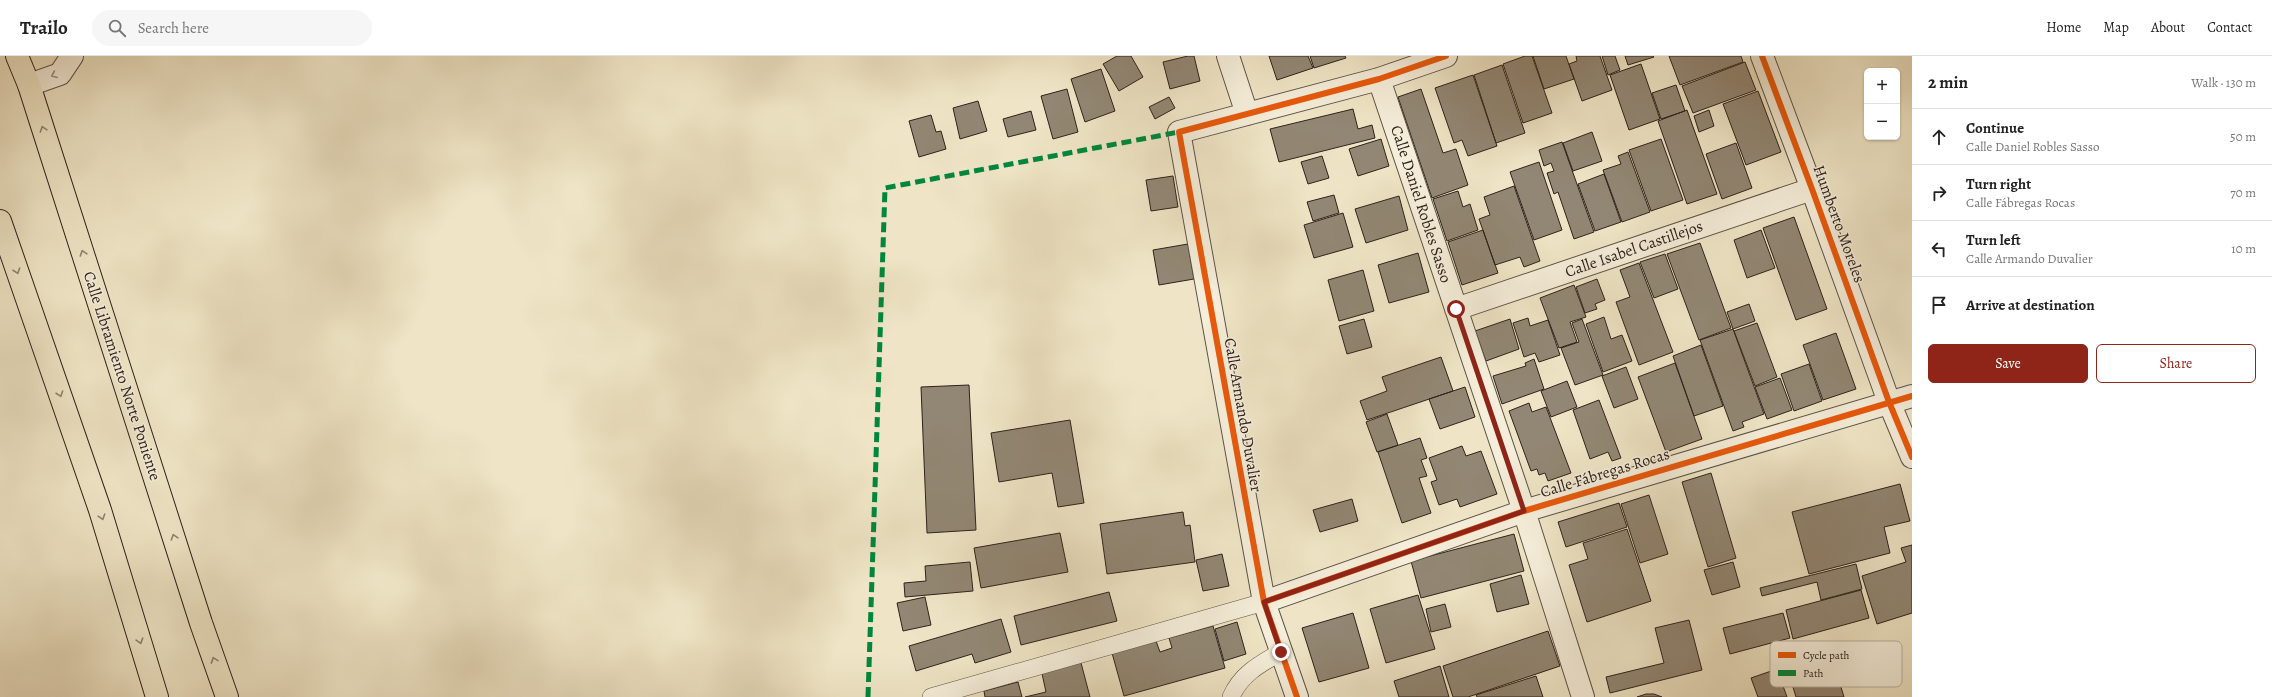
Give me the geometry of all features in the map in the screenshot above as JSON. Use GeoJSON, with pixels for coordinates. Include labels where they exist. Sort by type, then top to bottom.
{"type":"FeatureCollection","features":[{"type":"Feature","properties":{"kind":"highway","name":"Calle Libramiento Norte Poniente"},"geometry":{"type":"LineString","coordinates":[[17,56],[29,85],[199,616],[227,697]]}},
{"type":"Feature","properties":{"kind":"highway"},"geometry":{"type":"LineString","coordinates":[[0,221],[100,510],[157,697]]}},
{"type":"Feature","properties":{"kind":"street"},"geometry":{"type":"LineString","coordinates":[[29,85],[60,74],[72,56]]}},
{"type":"Feature","properties":{"kind":"street"},"geometry":{"type":"LineString","coordinates":[[1228,56],[1246,114],[1379,79],[1446,56]]}},
{"type":"Feature","properties":{"kind":"street","name":"Humberto Moreles"},"geometry":{"type":"LineString","coordinates":[[1762,56],[1812,188],[1888,402],[1912,457]]}},
{"type":"Feature","properties":{"kind":"street","name":"Calle Daniel Robles Sasso"},"geometry":{"type":"LineString","coordinates":[[1379,79],[1524,511],[1583,697]]}},
{"type":"Feature","properties":{"kind":"street","name":"Calle Armando Duvalier"},"geometry":{"type":"LineString","coordinates":[[1246,114],[1179,132],[1264,602],[1297,697]]}},
{"type":"Feature","properties":{"kind":"street","name":"Calle Isabel Castillejos"},"geometry":{"type":"LineString","coordinates":[[1456,309],[1812,188]]}},
{"type":"Feature","properties":{"kind":"street","name":"Calle Fábregas Rocas"},"geometry":{"type":"LineString","coordinates":[[1264,602],[1524,511],[1912,396]]}},
{"type":"Feature","properties":{"kind":"lane"},"geometry":{"type":"LineString","coordinates":[[931,697],[1264,602]]}},
{"type":"Feature","properties":{"kind":"lane"},"geometry":{"type":"LineString","coordinates":[[1231,697],[1244,676],[1258,665],[1281,652]]}},
{"type":"Feature","properties":{"kind":"building"},"geometry":{"type":"Polygon","coordinates":[[[1117,56],[1131,56],[1143,77],[1119,91],[1103,64],[1117,56]]]}},
{"type":"Feature","properties":{"kind":"building"},"geometry":{"type":"Polygon","coordinates":[[[1194,56],[1200,81],[1170,89],[1163,62],[1194,56]]]}},
{"type":"Feature","properties":{"kind":"building"},"geometry":{"type":"Polygon","coordinates":[[[1269,56],[1308,56],[1313,68],[1277,80],[1269,56]]]}},
{"type":"Feature","properties":{"kind":"building"},"geometry":{"type":"Polygon","coordinates":[[[1310,56],[1345,56],[1346,58],[1314,68],[1310,56]]]}},
{"type":"Feature","properties":{"kind":"building"},"geometry":{"type":"Polygon","coordinates":[[[1525,56],[1532,56],[1552,113],[1523,123],[1503,64],[1525,56]]]}},
{"type":"Feature","properties":{"kind":"building"},"geometry":{"type":"Polygon","coordinates":[[[1533,56],[1566,56],[1574,79],[1544,89],[1533,56]]]}},
{"type":"Feature","properties":{"kind":"building"},"geometry":{"type":"Polygon","coordinates":[[[1576,56],[1600,56],[1612,90],[1582,101],[1569,64],[1577,61],[1576,56]]]}},
{"type":"Feature","properties":{"kind":"building"},"geometry":{"type":"Polygon","coordinates":[[[1602,56],[1615,56],[1620,70],[1608,75],[1602,56]]]}},
{"type":"Feature","properties":{"kind":"building"},"geometry":{"type":"Polygon","coordinates":[[[1625,56],[1653,56],[1654,57],[1628,65],[1625,56]]]}},
{"type":"Feature","properties":{"kind":"building"},"geometry":{"type":"Polygon","coordinates":[[[1669,56],[1741,56],[1743,62],[1680,85],[1669,56]]]}},
{"type":"Feature","properties":{"kind":"building"},"geometry":{"type":"Polygon","coordinates":[[[1745,62],[1756,90],[1693,113],[1682,86],[1745,62]]]}},
{"type":"Feature","properties":{"kind":"building"},"geometry":{"type":"Polygon","coordinates":[[[1641,64],[1660,119],[1629,130],[1610,75],[1641,64]]]}},
{"type":"Feature","properties":{"kind":"building"},"geometry":{"type":"Polygon","coordinates":[[[1502,65],[1525,133],[1496,143],[1474,75],[1502,65]]]}},
{"type":"Feature","properties":{"kind":"building"},"geometry":{"type":"Polygon","coordinates":[[[1101,69],[1115,111],[1085,122],[1071,79],[1101,69]]]}},
{"type":"Feature","properties":{"kind":"building"},"geometry":{"type":"Polygon","coordinates":[[[1473,75],[1497,146],[1468,156],[1462,140],[1454,143],[1435,88],[1473,75]]]}},
{"type":"Feature","properties":{"kind":"building"},"geometry":{"type":"Polygon","coordinates":[[[1676,85],[1685,111],[1661,119],[1652,93],[1676,85]]]}},
{"type":"Feature","properties":{"kind":"building"},"geometry":{"type":"Polygon","coordinates":[[[1067,89],[1078,132],[1053,139],[1041,96],[1067,89]]]}},
{"type":"Feature","properties":{"kind":"building"},"geometry":{"type":"Polygon","coordinates":[[[1421,89],[1443,153],[1456,149],[1468,185],[1432,198],[1398,97],[1421,89]]]}},
{"type":"Feature","properties":{"kind":"building"},"geometry":{"type":"Polygon","coordinates":[[[1758,91],[1781,152],[1746,165],[1723,104],[1758,91]]]}},
{"type":"Feature","properties":{"kind":"building"},"geometry":{"type":"Polygon","coordinates":[[[1169,97],[1175,108],[1155,119],[1149,107],[1169,97]]]}},
{"type":"Feature","properties":{"kind":"building"},"geometry":{"type":"Polygon","coordinates":[[[978,101],[987,131],[960,139],[953,108],[978,101]]]}},
{"type":"Feature","properties":{"kind":"building"},"geometry":{"type":"Polygon","coordinates":[[[1353,109],[1358,129],[1372,125],[1375,138],[1279,162],[1270,129],[1353,109]]]}},
{"type":"Feature","properties":{"kind":"building"},"geometry":{"type":"Polygon","coordinates":[[[1687,110],[1717,194],[1687,204],[1658,121],[1687,110]]]}},
{"type":"Feature","properties":{"kind":"building"},"geometry":{"type":"Polygon","coordinates":[[[1709,110],[1714,126],[1699,132],[1694,116],[1709,110]]]}},
{"type":"Feature","properties":{"kind":"building"},"geometry":{"type":"Polygon","coordinates":[[[1031,111],[1036,130],[1008,137],[1003,119],[1031,111]]]}},
{"type":"Feature","properties":{"kind":"building"},"geometry":{"type":"Polygon","coordinates":[[[931,115],[936,132],[941,131],[946,149],[919,157],[909,121],[931,115]]]}},
{"type":"Feature","properties":{"kind":"building"},"geometry":{"type":"Polygon","coordinates":[[[1592,132],[1602,161],[1573,171],[1563,143],[1592,132]]]}},
{"type":"Feature","properties":{"kind":"building"},"geometry":{"type":"Polygon","coordinates":[[[1381,139],[1389,166],[1358,176],[1349,149],[1381,139]]]}},
{"type":"Feature","properties":{"kind":"building"},"geometry":{"type":"Polygon","coordinates":[[[1661,139],[1683,200],[1651,211],[1629,150],[1661,139]]]}},
{"type":"Feature","properties":{"kind":"building"},"geometry":{"type":"Polygon","coordinates":[[[1562,142],[1594,232],[1574,239],[1558,192],[1554,194],[1547,173],[1554,171],[1551,163],[1544,166],[1539,150],[1562,142]]]}},
{"type":"Feature","properties":{"kind":"building"},"geometry":{"type":"Polygon","coordinates":[[[1736,143],[1752,188],[1722,199],[1706,154],[1736,143]]]}},
{"type":"Feature","properties":{"kind":"building"},"geometry":{"type":"Polygon","coordinates":[[[1628,152],[1650,212],[1622,222],[1603,170],[1621,164],[1618,156],[1628,152]]]}},
{"type":"Feature","properties":{"kind":"building"},"geometry":{"type":"Polygon","coordinates":[[[1322,156],[1329,178],[1308,184],[1301,162],[1322,156]]]}},
{"type":"Feature","properties":{"kind":"building"},"geometry":{"type":"Polygon","coordinates":[[[1539,162],[1562,230],[1534,240],[1510,172],[1539,162]]]}},
{"type":"Feature","properties":{"kind":"building"},"geometry":{"type":"Polygon","coordinates":[[[1604,174],[1621,222],[1595,231],[1578,184],[1604,174]]]}},
{"type":"Feature","properties":{"kind":"building"},"geometry":{"type":"Polygon","coordinates":[[[1173,176],[1178,207],[1151,211],[1146,180],[1173,176]]]}},
{"type":"Feature","properties":{"kind":"building"},"geometry":{"type":"Polygon","coordinates":[[[1514,186],[1540,261],[1524,267],[1520,257],[1495,265],[1479,219],[1490,215],[1484,197],[1514,186]]]}},
{"type":"Feature","properties":{"kind":"building"},"geometry":{"type":"Polygon","coordinates":[[[1458,191],[1463,207],[1470,204],[1478,230],[1447,241],[1433,199],[1458,191]]]}},
{"type":"Feature","properties":{"kind":"building"},"geometry":{"type":"Polygon","coordinates":[[[1334,195],[1339,213],[1313,221],[1307,202],[1334,195]]]}},
{"type":"Feature","properties":{"kind":"building"},"geometry":{"type":"Polygon","coordinates":[[[1399,196],[1408,230],[1366,243],[1355,209],[1399,196]]]}},
{"type":"Feature","properties":{"kind":"building"},"geometry":{"type":"Polygon","coordinates":[[[1343,213],[1353,247],[1314,258],[1304,225],[1343,213]]]}},
{"type":"Feature","properties":{"kind":"building"},"geometry":{"type":"Polygon","coordinates":[[[1794,217],[1827,309],[1796,320],[1763,228],[1794,217]]]}},
{"type":"Feature","properties":{"kind":"building"},"geometry":{"type":"Polygon","coordinates":[[[1483,230],[1498,273],[1462,285],[1448,242],[1483,230]]]}},
{"type":"Feature","properties":{"kind":"building"},"geometry":{"type":"Polygon","coordinates":[[[1761,230],[1775,268],[1747,278],[1734,240],[1761,230]]]}},
{"type":"Feature","properties":{"kind":"building"},"geometry":{"type":"Polygon","coordinates":[[[1700,243],[1731,328],[1699,340],[1667,254],[1700,243]]]}},
{"type":"Feature","properties":{"kind":"building"},"geometry":{"type":"Polygon","coordinates":[[[1188,244],[1194,279],[1159,285],[1153,250],[1188,244]]]}},
{"type":"Feature","properties":{"kind":"building"},"geometry":{"type":"Polygon","coordinates":[[[1418,253],[1429,292],[1389,303],[1378,265],[1418,253]]]}},
{"type":"Feature","properties":{"kind":"building"},"geometry":{"type":"Polygon","coordinates":[[[1665,254],[1678,289],[1654,298],[1640,262],[1665,254]]]}},
{"type":"Feature","properties":{"kind":"building"},"geometry":{"type":"Polygon","coordinates":[[[1639,263],[1673,352],[1639,365],[1616,302],[1630,297],[1620,270],[1639,263]]]}},
{"type":"Feature","properties":{"kind":"building"},"geometry":{"type":"Polygon","coordinates":[[[1363,270],[1374,311],[1339,321],[1328,280],[1363,270]]]}},
{"type":"Feature","properties":{"kind":"building"},"geometry":{"type":"Polygon","coordinates":[[[1597,279],[1605,300],[1595,304],[1597,309],[1585,313],[1576,287],[1597,279]]]}},
{"type":"Feature","properties":{"kind":"building"},"geometry":{"type":"Polygon","coordinates":[[[1574,285],[1586,317],[1570,322],[1577,342],[1559,348],[1540,298],[1574,285]]]}},
{"type":"Feature","properties":{"kind":"building"},"geometry":{"type":"Polygon","coordinates":[[[1749,304],[1755,321],[1733,329],[1727,312],[1749,304]]]}},
{"type":"Feature","properties":{"kind":"building"},"geometry":{"type":"Polygon","coordinates":[[[1604,317],[1611,339],[1622,335],[1632,361],[1603,372],[1586,324],[1604,317]]]}},
{"type":"Feature","properties":{"kind":"building"},"geometry":{"type":"Polygon","coordinates":[[[1528,318],[1530,326],[1548,320],[1560,355],[1539,362],[1535,353],[1524,357],[1513,323],[1528,318]]]}},
{"type":"Feature","properties":{"kind":"building"},"geometry":{"type":"Polygon","coordinates":[[[1364,319],[1372,347],[1347,354],[1339,326],[1364,319]]]}},
{"type":"Feature","properties":{"kind":"building"},"geometry":{"type":"Polygon","coordinates":[[[1510,319],[1519,349],[1486,361],[1475,331],[1510,319]]]}},
{"type":"Feature","properties":{"kind":"building"},"geometry":{"type":"Polygon","coordinates":[[[1582,319],[1603,375],[1575,385],[1561,348],[1579,342],[1572,323],[1582,319]]]}},
{"type":"Feature","properties":{"kind":"building"},"geometry":{"type":"Polygon","coordinates":[[[1757,323],[1777,377],[1755,386],[1734,331],[1757,323]]]}},
{"type":"Feature","properties":{"kind":"building"},"geometry":{"type":"Polygon","coordinates":[[[1733,329],[1764,414],[1742,422],[1744,427],[1733,431],[1700,340],[1733,329]]]}},
{"type":"Feature","properties":{"kind":"building"},"geometry":{"type":"Polygon","coordinates":[[[1836,333],[1856,389],[1823,400],[1803,345],[1836,333]]]}},
{"type":"Feature","properties":{"kind":"building"},"geometry":{"type":"Polygon","coordinates":[[[1701,345],[1723,406],[1694,416],[1673,356],[1701,345]]]}},
{"type":"Feature","properties":{"kind":"building"},"geometry":{"type":"Polygon","coordinates":[[[1441,357],[1453,391],[1367,420],[1360,401],[1387,391],[1382,377],[1441,357]]]}},
{"type":"Feature","properties":{"kind":"building"},"geometry":{"type":"Polygon","coordinates":[[[1534,359],[1544,389],[1502,404],[1493,376],[1526,366],[1525,363],[1534,359]]]}},
{"type":"Feature","properties":{"kind":"building"},"geometry":{"type":"Polygon","coordinates":[[[1675,363],[1702,439],[1666,452],[1638,377],[1675,363]]]}},
{"type":"Feature","properties":{"kind":"building"},"geometry":{"type":"Polygon","coordinates":[[[1809,364],[1822,401],[1794,411],[1781,374],[1809,364]]]}},
{"type":"Feature","properties":{"kind":"building"},"geometry":{"type":"Polygon","coordinates":[[[1626,367],[1638,399],[1614,408],[1602,376],[1626,367]]]}},
{"type":"Feature","properties":{"kind":"building"},"geometry":{"type":"Polygon","coordinates":[[[1780,378],[1792,410],[1767,419],[1755,387],[1780,378]]]}},
{"type":"Feature","properties":{"kind":"building"},"geometry":{"type":"Polygon","coordinates":[[[1567,381],[1577,407],[1551,417],[1541,391],[1567,381]]]}},
{"type":"Feature","properties":{"kind":"building"},"geometry":{"type":"Polygon","coordinates":[[[969,385],[976,530],[927,533],[921,387],[969,385]]]}},
{"type":"Feature","properties":{"kind":"building"},"geometry":{"type":"Polygon","coordinates":[[[1465,387],[1475,417],[1440,429],[1429,399],[1465,387]]]}},
{"type":"Feature","properties":{"kind":"building"},"geometry":{"type":"Polygon","coordinates":[[[1599,400],[1621,458],[1612,461],[1608,452],[1590,459],[1573,410],[1599,400]]]}},
{"type":"Feature","properties":{"kind":"building"},"geometry":{"type":"Polygon","coordinates":[[[1529,403],[1532,412],[1546,407],[1571,473],[1548,481],[1545,473],[1539,475],[1537,469],[1531,471],[1509,411],[1529,403]]]}},
{"type":"Feature","properties":{"kind":"building"},"geometry":{"type":"Polygon","coordinates":[[[1387,414],[1398,445],[1377,452],[1366,422],[1387,414]]]}},
{"type":"Feature","properties":{"kind":"building"},"geometry":{"type":"Polygon","coordinates":[[[1070,420],[1084,503],[1058,507],[1052,473],[999,482],[991,433],[1070,420]]]}},
{"type":"Feature","properties":{"kind":"building"},"geometry":{"type":"Polygon","coordinates":[[[1420,438],[1427,458],[1421,460],[1427,476],[1419,478],[1431,513],[1402,523],[1378,452],[1420,438]]]}},
{"type":"Feature","properties":{"kind":"building"},"geometry":{"type":"Polygon","coordinates":[[[1462,446],[1466,456],[1481,451],[1497,494],[1460,507],[1457,499],[1439,505],[1431,482],[1437,480],[1429,458],[1462,446]]]}},
{"type":"Feature","properties":{"kind":"building"},"geometry":{"type":"Polygon","coordinates":[[[1711,473],[1736,558],[1708,567],[1682,482],[1711,473]]]}},
{"type":"Feature","properties":{"kind":"building"},"geometry":{"type":"Polygon","coordinates":[[[1900,484],[1910,521],[1884,527],[1890,553],[1809,574],[1792,512],[1900,484]]]}},
{"type":"Feature","properties":{"kind":"building"},"geometry":{"type":"Polygon","coordinates":[[[1649,495],[1668,554],[1640,563],[1621,504],[1649,495]]]}},
{"type":"Feature","properties":{"kind":"building"},"geometry":{"type":"Polygon","coordinates":[[[1352,499],[1358,521],[1320,532],[1313,510],[1352,499]]]}},
{"type":"Feature","properties":{"kind":"building"},"geometry":{"type":"Polygon","coordinates":[[[1619,503],[1627,527],[1566,547],[1558,522],[1619,503]]]}},
{"type":"Feature","properties":{"kind":"building"},"geometry":{"type":"Polygon","coordinates":[[[1183,512],[1185,526],[1190,525],[1195,562],[1107,574],[1100,524],[1183,512]]]}},
{"type":"Feature","properties":{"kind":"building"},"geometry":{"type":"Polygon","coordinates":[[[1627,529],[1651,601],[1587,622],[1569,565],[1588,559],[1583,543],[1627,529]]]}},
{"type":"Feature","properties":{"kind":"building"},"geometry":{"type":"Polygon","coordinates":[[[1060,533],[1068,572],[981,588],[974,548],[1060,533]]]}},
{"type":"Feature","properties":{"kind":"building"},"geometry":{"type":"Polygon","coordinates":[[[1514,534],[1524,571],[1421,598],[1411,561],[1514,534]]]}},
{"type":"Feature","properties":{"kind":"building"},"geometry":{"type":"Polygon","coordinates":[[[1912,545],[1912,613],[1877,624],[1862,576],[1906,562],[1901,548],[1912,545]]]}},
{"type":"Feature","properties":{"kind":"building"},"geometry":{"type":"Polygon","coordinates":[[[1222,554],[1229,586],[1203,591],[1196,560],[1222,554]]]}},
{"type":"Feature","properties":{"kind":"building"},"geometry":{"type":"Polygon","coordinates":[[[970,562],[973,591],[905,597],[904,583],[926,581],[925,566],[970,562]]]}},
{"type":"Feature","properties":{"kind":"building"},"geometry":{"type":"Polygon","coordinates":[[[1733,562],[1740,587],[1712,595],[1704,570],[1733,562]]]}},
{"type":"Feature","properties":{"kind":"building"},"geometry":{"type":"Polygon","coordinates":[[[1856,564],[1862,589],[1821,600],[1817,582],[1762,596],[1760,588],[1856,564]]]}},
{"type":"Feature","properties":{"kind":"building"},"geometry":{"type":"Polygon","coordinates":[[[1521,575],[1529,604],[1497,612],[1490,584],[1521,575]]]}},
{"type":"Feature","properties":{"kind":"building"},"geometry":{"type":"Polygon","coordinates":[[[1861,590],[1869,618],[1793,639],[1786,610],[1861,590]]]}},
{"type":"Feature","properties":{"kind":"building"},"geometry":{"type":"Polygon","coordinates":[[[1109,592],[1117,621],[1021,645],[1014,616],[1109,592]]]}},
{"type":"Feature","properties":{"kind":"building"},"geometry":{"type":"Polygon","coordinates":[[[1418,595],[1435,649],[1386,663],[1370,609],[1418,595]]]}},
{"type":"Feature","properties":{"kind":"building"},"geometry":{"type":"Polygon","coordinates":[[[925,597],[931,625],[903,631],[897,603],[925,597]]]}},
{"type":"Feature","properties":{"kind":"building"},"geometry":{"type":"Polygon","coordinates":[[[1445,604],[1451,627],[1431,632],[1426,609],[1445,604]]]}},
{"type":"Feature","properties":{"kind":"building"},"geometry":{"type":"Polygon","coordinates":[[[1353,613],[1369,668],[1319,682],[1302,628],[1353,613]]]}},
{"type":"Feature","properties":{"kind":"building"},"geometry":{"type":"Polygon","coordinates":[[[1783,613],[1790,638],[1779,641],[1770,641],[1770,643],[1730,654],[1723,628],[1783,613]]]}},
{"type":"Feature","properties":{"kind":"building"},"geometry":{"type":"Polygon","coordinates":[[[1001,619],[1011,652],[975,663],[972,654],[916,671],[909,646],[1001,619]]]}},
{"type":"Feature","properties":{"kind":"building"},"geometry":{"type":"Polygon","coordinates":[[[1689,620],[1702,670],[1610,693],[1606,677],[1664,663],[1655,628],[1689,620]]]}},
{"type":"Feature","properties":{"kind":"building"},"geometry":{"type":"Polygon","coordinates":[[[1237,622],[1246,654],[1224,661],[1215,629],[1237,622]]]}},
{"type":"Feature","properties":{"kind":"building"},"geometry":{"type":"Polygon","coordinates":[[[1213,626],[1225,668],[1124,696],[1112,653],[1156,641],[1160,652],[1172,648],[1169,638],[1213,626]]]}},
{"type":"Feature","properties":{"kind":"building"},"geometry":{"type":"Polygon","coordinates":[[[1548,631],[1560,666],[1468,697],[1453,697],[1443,666],[1548,631]]]}},
{"type":"Feature","properties":{"kind":"building"},"geometry":{"type":"Polygon","coordinates":[[[1080,659],[1090,697],[1025,697],[1046,692],[1041,669],[1080,659]]]}},
{"type":"Feature","properties":{"kind":"building"},"geometry":{"type":"Polygon","coordinates":[[[1440,666],[1449,697],[1399,697],[1394,681],[1440,666]]]}},
{"type":"Feature","properties":{"kind":"building"},"geometry":{"type":"Polygon","coordinates":[[[1770,671],[1770,687],[1783,687],[1787,697],[1758,697],[1751,678],[1770,671]]]}},
{"type":"Feature","properties":{"kind":"building"},"geometry":{"type":"Polygon","coordinates":[[[1536,676],[1543,697],[1477,697],[1476,695],[1536,676]]]}},
{"type":"Feature","properties":{"kind":"building"},"geometry":{"type":"Polygon","coordinates":[[[1018,682],[1022,697],[985,697],[984,691],[1018,682]]]}},
{"type":"Feature","properties":{"kind":"building"},"geometry":{"type":"Polygon","coordinates":[[[1793,687],[1841,687],[1844,697],[1796,697],[1793,687]]]}},
{"type":"Feature","properties":{"kind":"building"},"geometry":{"type":"Polygon","coordinates":[[[1646,694],[1654,694],[1662,697],[1637,697],[1646,694]]]}},
{"type":"Feature","properties":{"kind":"marked path"},"geometry":{"type":"LineString","coordinates":[[868,697],[885,188],[1179,132]]}},
{"type":"Feature","properties":{"kind":"cycle path"},"geometry":{"type":"LineString","coordinates":[[1297,697],[1264,602],[1179,132],[1379,79],[1446,56]]}},
{"type":"Feature","properties":{"kind":"cycle path"},"geometry":{"type":"LineString","coordinates":[[1762,56],[1889,402],[1912,457]]}},
{"type":"Feature","properties":{"kind":"cycle path"},"geometry":{"type":"LineString","coordinates":[[1264,602],[1524,511],[1912,396]]}},
{"type":"Feature","properties":{"kind":"route"},"geometry":{"type":"LineString","coordinates":[[1281,652],[1264,602],[1524,511],[1456,309]]}}]}
